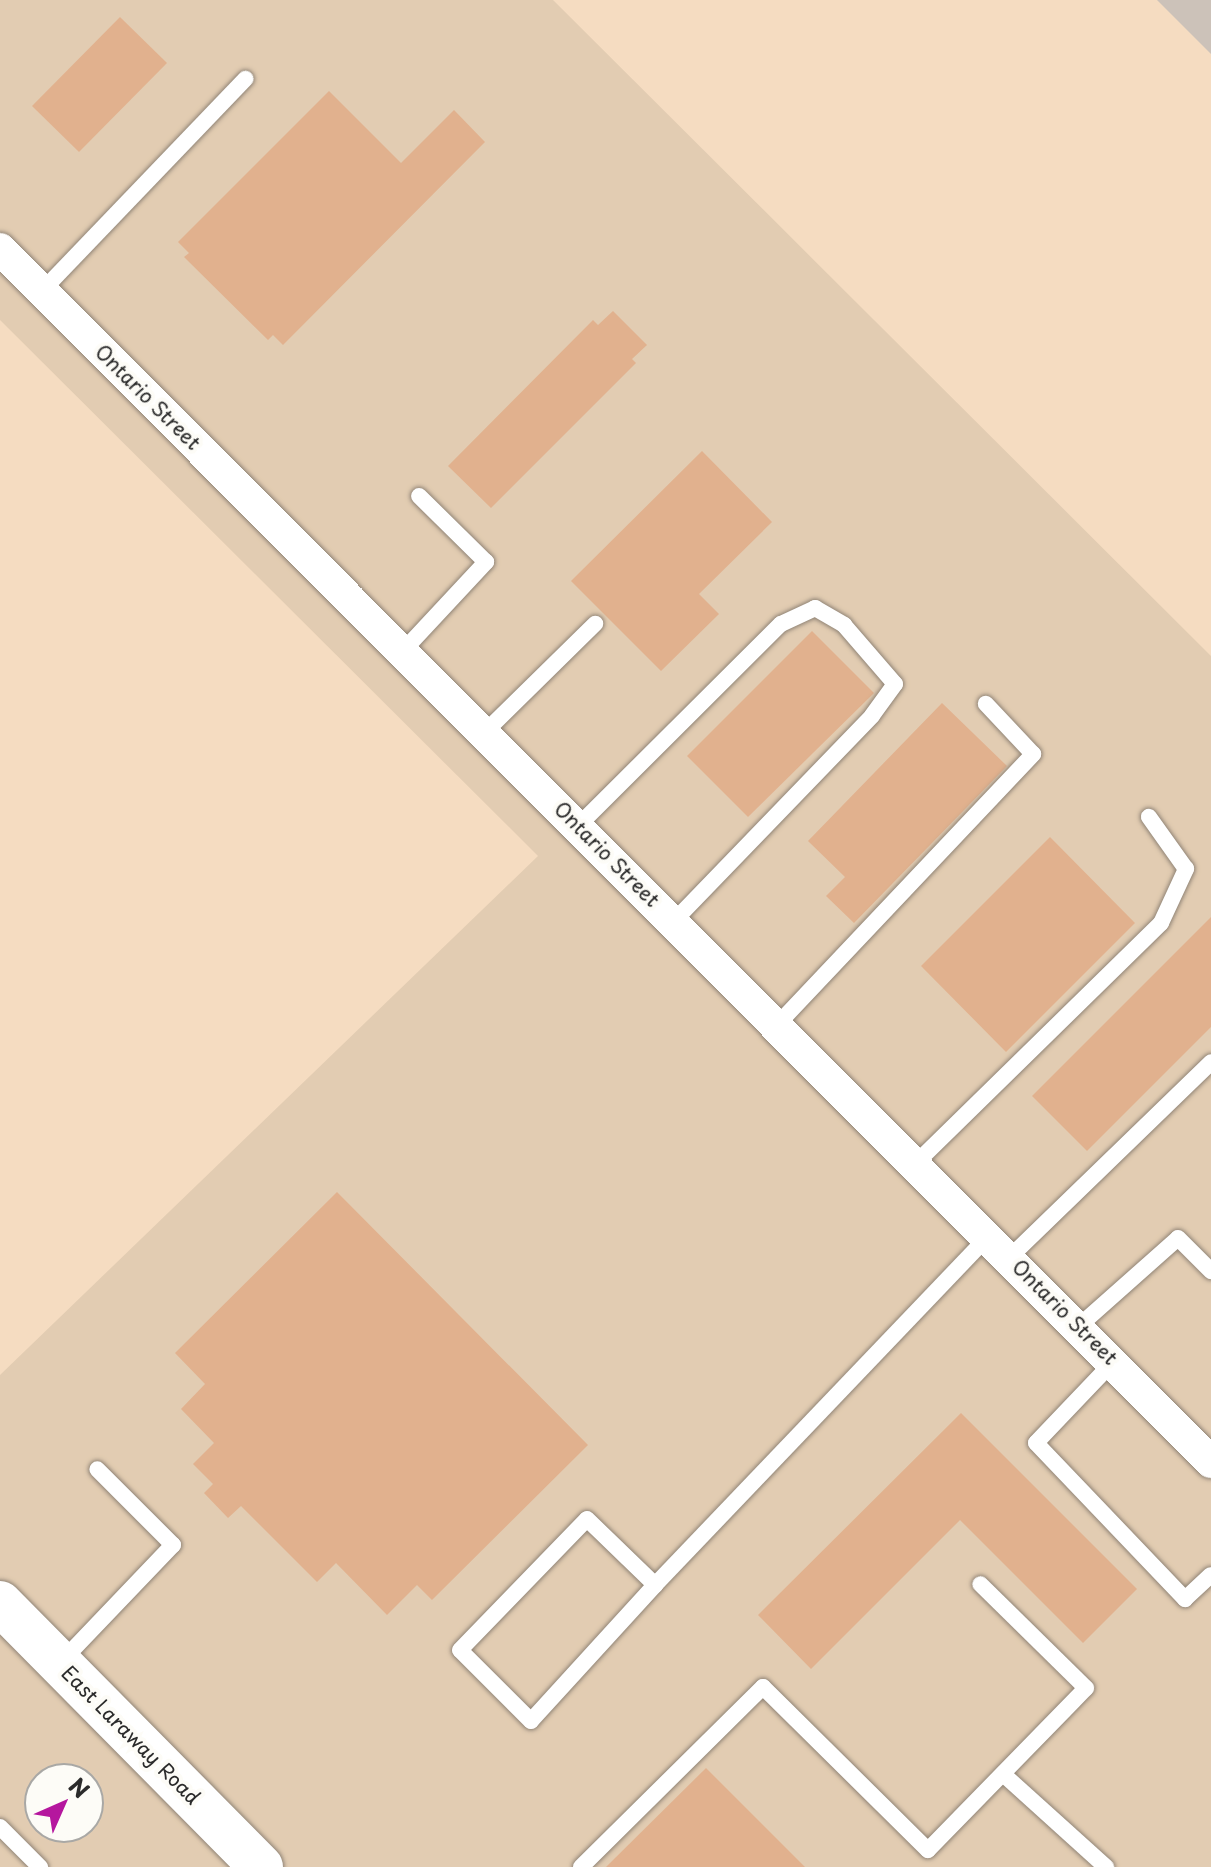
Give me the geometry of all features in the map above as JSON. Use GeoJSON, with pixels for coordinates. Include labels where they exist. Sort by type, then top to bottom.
{"type":"FeatureCollection","features":[{"type":"Feature","properties":{"kind":"main road","name":"East Laraway Road"},"geometry":{"type":"LineString","coordinates":[[0,1603],[261,1867]]}},
{"type":"Feature","properties":{"kind":"street","name":"Ontario Street"},"geometry":{"type":"LineString","coordinates":[[0,249],[1114,1361],[1211,1462]]}},
{"type":"Feature","properties":{"kind":"lane"},"geometry":{"type":"LineString","coordinates":[[42,291],[245,79]]}},
{"type":"Feature","properties":{"kind":"lane"},"geometry":{"type":"LineString","coordinates":[[403,651],[486,562],[419,496]]}},
{"type":"Feature","properties":{"kind":"lane"},"geometry":{"type":"LineString","coordinates":[[578,826],[781,624],[815,608],[844,625],[895,684],[872,716],[674,921]]}},
{"type":"Feature","properties":{"kind":"lane"},"geometry":{"type":"LineString","coordinates":[[484,733],[595,624]]}},
{"type":"Feature","properties":{"kind":"lane"},"geometry":{"type":"LineString","coordinates":[[777,1025],[1033,754],[986,704]]}},
{"type":"Feature","properties":{"kind":"lane"},"geometry":{"type":"LineString","coordinates":[[916,1163],[1161,923],[1186,869],[1149,817]]}},
{"type":"Feature","properties":{"kind":"lane"},"geometry":{"type":"LineString","coordinates":[[655,1585],[587,1519],[460,1650],[531,1721],[655,1585],[999,1246],[1211,1062]]}},
{"type":"Feature","properties":{"kind":"lane"},"geometry":{"type":"LineString","coordinates":[[1079,1326],[1178,1238],[1211,1271]]}},
{"type":"Feature","properties":{"kind":"lane"},"geometry":{"type":"LineString","coordinates":[[1114,1361],[1036,1443],[1185,1599],[1211,1575]]}},
{"type":"Feature","properties":{"kind":"lane"},"geometry":{"type":"LineString","coordinates":[[60,1663],[173,1545],[97,1469]]}},
{"type":"Feature","properties":{"kind":"lane"},"geometry":{"type":"LineString","coordinates":[[581,1867],[763,1687],[928,1850],[1086,1688],[980,1584]]}},
{"type":"Feature","properties":{"kind":"lane"},"geometry":{"type":"LineString","coordinates":[[1003,1774],[1106,1867]]}},
{"type":"Feature","properties":{"kind":"lane"},"geometry":{"type":"LineString","coordinates":[[0,1827],[40,1867]]}},
{"type":"Feature","properties":{"kind":"shaded area"},"geometry":{"type":"Polygon","coordinates":[[[0,0],[553,0],[1211,656],[1211,1867],[0,1867],[0,1375],[538,856],[0,320],[0,0]]]}},
{"type":"Feature","properties":{"kind":"shaded area"},"geometry":{"type":"Polygon","coordinates":[[[1157,0],[1211,0],[1211,54],[1157,0]]]}},
{"type":"Feature","properties":{"kind":"building"},"geometry":{"type":"Polygon","coordinates":[[[120,17],[167,63],[79,152],[32,106],[120,17]]]}},
{"type":"Feature","properties":{"kind":"building"},"geometry":{"type":"Polygon","coordinates":[[[329,91],[401,163],[454,110],[485,142],[283,345],[273,335],[268,340],[184,257],[189,253],[178,242],[329,91]]]}},
{"type":"Feature","properties":{"kind":"building"},"geometry":{"type":"Polygon","coordinates":[[[613,311],[647,345],[632,359],[636,363],[491,508],[448,466],[593,320],[598,325],[613,311]]]}},
{"type":"Feature","properties":{"kind":"building"},"geometry":{"type":"Polygon","coordinates":[[[702,451],[772,522],[699,594],[719,614],[661,671],[571,581],[702,451]]]}},
{"type":"Feature","properties":{"kind":"building"},"geometry":{"type":"Polygon","coordinates":[[[812,631],[874,693],[748,817],[687,756],[812,631]]]}},
{"type":"Feature","properties":{"kind":"building"},"geometry":{"type":"Polygon","coordinates":[[[942,703],[1007,766],[854,923],[826,896],[845,877],[808,841],[942,703]]]}},
{"type":"Feature","properties":{"kind":"building"},"geometry":{"type":"Polygon","coordinates":[[[1050,837],[1135,923],[1006,1052],[921,966],[1050,837]]]}},
{"type":"Feature","properties":{"kind":"building"},"geometry":{"type":"Polygon","coordinates":[[[1211,917],[1211,1027],[1087,1151],[1032,1096],[1211,917]]]}},
{"type":"Feature","properties":{"kind":"building"},"geometry":{"type":"Polygon","coordinates":[[[337,1192],[588,1445],[432,1600],[417,1585],[387,1615],[336,1563],[317,1582],[241,1506],[228,1518],[204,1493],[213,1484],[193,1464],[214,1443],[181,1409],[205,1384],[175,1353],[337,1192]]]}},
{"type":"Feature","properties":{"kind":"building"},"geometry":{"type":"Polygon","coordinates":[[[961,1413],[1137,1589],[1083,1643],[960,1520],[811,1669],[758,1615],[961,1413]]]}},
{"type":"Feature","properties":{"kind":"building"},"geometry":{"type":"Polygon","coordinates":[[[706,1768],[805,1867],[606,1867],[706,1768]]]}}]}
